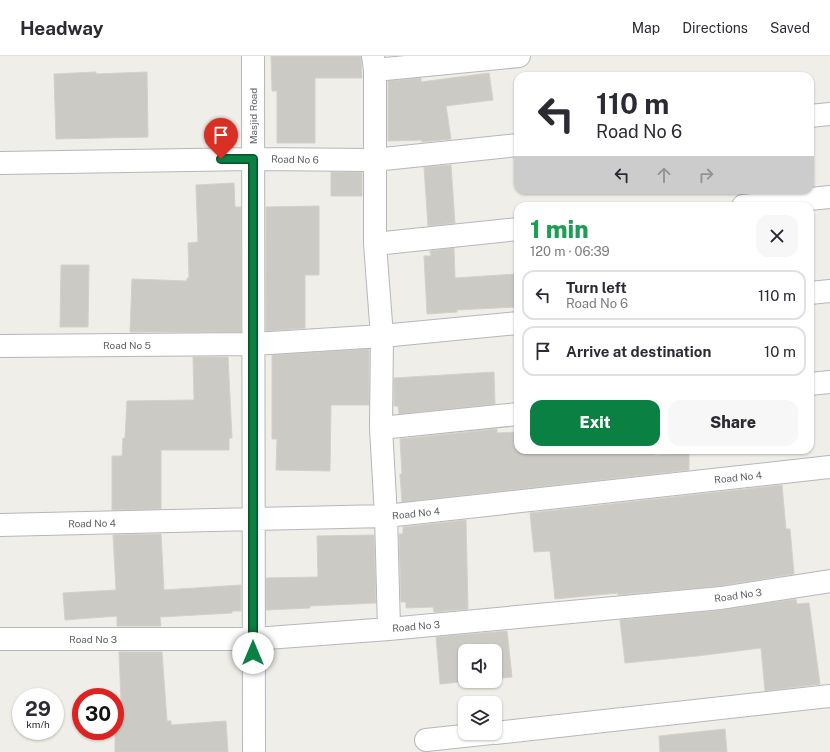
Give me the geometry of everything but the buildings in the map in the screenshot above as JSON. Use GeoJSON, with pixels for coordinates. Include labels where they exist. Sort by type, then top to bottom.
{"type":"FeatureCollection","features":[{"type":"Feature","properties":{"kind":"street","name":"Masjid Road"},"geometry":{"type":"LineString","coordinates":[[253,56],[254,752]]}},
{"type":"Feature","properties":{"kind":"street"},"geometry":{"type":"LineString","coordinates":[[389,629],[386,516],[381,428],[382,336],[375,244],[374,63],[518,56]]}},
{"type":"Feature","properties":{"kind":"street"},"geometry":{"type":"LineString","coordinates":[[814,116],[830,114]]}},
{"type":"Feature","properties":{"kind":"street","name":"Road No 6"},"geometry":{"type":"LineString","coordinates":[[0,163],[253,159],[374,160],[514,145]]}},
{"type":"Feature","properties":{"kind":"street"},"geometry":{"type":"LineString","coordinates":[[782,202],[830,197]]}},
{"type":"Feature","properties":{"kind":"street"},"geometry":{"type":"LineString","coordinates":[[375,244],[514,229]]}},
{"type":"Feature","properties":{"kind":"street"},"geometry":{"type":"LineString","coordinates":[[814,293],[830,291]]}},
{"type":"Feature","properties":{"kind":"street","name":"Road No 5"},"geometry":{"type":"LineString","coordinates":[[0,346],[253,344],[382,336],[514,323]]}},
{"type":"Feature","properties":{"kind":"street"},"geometry":{"type":"LineString","coordinates":[[814,384],[830,382]]}},
{"type":"Feature","properties":{"kind":"street"},"geometry":{"type":"LineString","coordinates":[[381,428],[514,414]]}},
{"type":"Feature","properties":{"kind":"street","name":"Road No 4"},"geometry":{"type":"LineString","coordinates":[[0,525],[386,516],[830,467]]}},
{"type":"Feature","properties":{"kind":"street","name":"Road No 3"},"geometry":{"type":"LineString","coordinates":[[0,639],[253,639],[389,629],[721,598],[830,581]]}},
{"type":"Feature","properties":{"kind":"street"},"geometry":{"type":"LineString","coordinates":[[502,732],[830,696]]}},
{"type":"Feature","properties":{"kind":"street"},"geometry":{"type":"LineString","coordinates":[[426,740],[458,737]]}},
{"type":"Feature","properties":{"kind":"route"},"geometry":{"type":"LineString","coordinates":[[221,159],[253,159],[253,653]]}}]}
